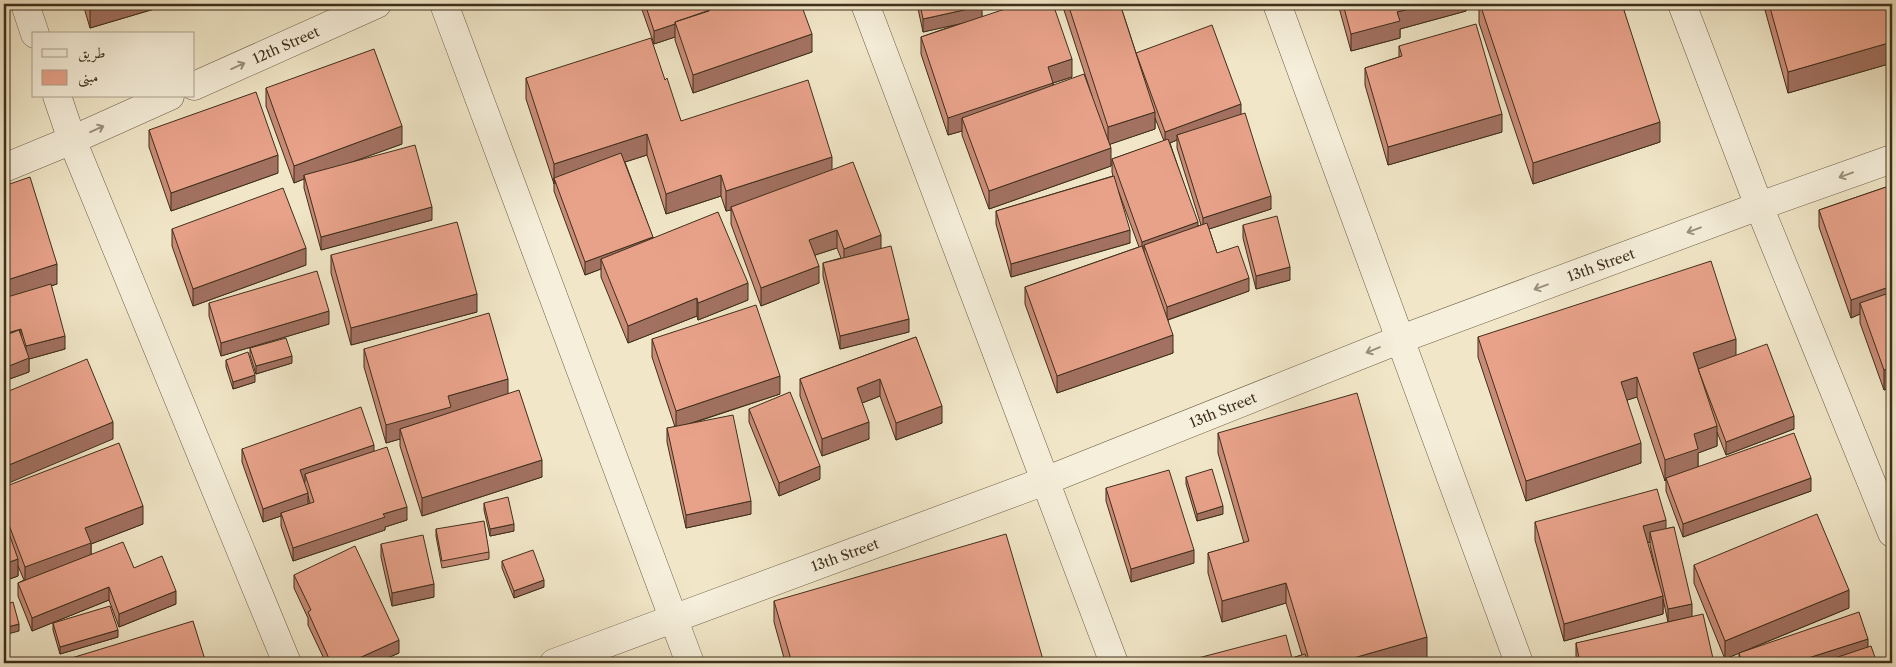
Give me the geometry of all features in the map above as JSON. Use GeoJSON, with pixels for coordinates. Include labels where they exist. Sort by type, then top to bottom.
{"type":"FeatureCollection","features":[{"type":"Feature","properties":{"kind":"street"},"geometry":{"type":"LineString","coordinates":[[25,4],[34,32]]}},
{"type":"Feature","properties":{"kind":"street","name":"12th Street"},"geometry":{"type":"LineString","coordinates":[[195,86],[377,4]]}},
{"type":"Feature","properties":{"kind":"street"},"geometry":{"type":"LineString","coordinates":[[444,4],[690,663]]}},
{"type":"Feature","properties":{"kind":"street"},"geometry":{"type":"LineString","coordinates":[[865,4],[1114,663]]}},
{"type":"Feature","properties":{"kind":"street"},"geometry":{"type":"LineString","coordinates":[[1276,4],[1519,663]]}},
{"type":"Feature","properties":{"kind":"street"},"geometry":{"type":"LineString","coordinates":[[1682,4],[1759,206],[1892,533]]}},
{"type":"Feature","properties":{"kind":"street"},"geometry":{"type":"LineString","coordinates":[[58,98],[72,140],[287,663]]}},
{"type":"Feature","properties":{"kind":"street"},"geometry":{"type":"LineString","coordinates":[[4,168],[166,98]]}},
{"type":"Feature","properties":{"kind":"street","name":"13th Street"},"geometry":{"type":"LineString","coordinates":[[554,663],[1045,481],[1401,339],[1759,206],[1892,159]]}},
{"type":"Feature","properties":{"kind":"building"},"geometry":{"type":"Polygon","coordinates":[[[88,4],[112,4],[90,10],[88,4]]]}},
{"type":"Feature","properties":{"kind":"building"},"geometry":{"type":"Polygon","coordinates":[[[645,4],[706,4],[709,11],[654,31],[645,4]]]}},
{"type":"Feature","properties":{"kind":"building"},"geometry":{"type":"Polygon","coordinates":[[[724,4],[801,4],[812,34],[693,75],[675,22],[724,4]]]}},
{"type":"Feature","properties":{"kind":"building"},"geometry":{"type":"Polygon","coordinates":[[[920,4],[981,4],[982,6],[923,19],[920,4]]]}},
{"type":"Feature","properties":{"kind":"building"},"geometry":{"type":"Polygon","coordinates":[[[1020,4],[1053,4],[1072,59],[1048,67],[1053,83],[948,118],[921,37],[1020,4]]]}},
{"type":"Feature","properties":{"kind":"building"},"geometry":{"type":"Polygon","coordinates":[[[1068,4],[1120,4],[1155,112],[1108,127],[1068,4]]]}},
{"type":"Feature","properties":{"kind":"building"},"geometry":{"type":"Polygon","coordinates":[[[1343,4],[1429,4],[1397,12],[1400,21],[1351,34],[1343,4]]]}},
{"type":"Feature","properties":{"kind":"building"},"geometry":{"type":"Polygon","coordinates":[[[1480,4],[1622,4],[1660,122],[1533,163],[1480,4]]]}},
{"type":"Feature","properties":{"kind":"building"},"geometry":{"type":"Polygon","coordinates":[[[1769,4],[1892,4],[1892,42],[1788,72],[1769,4]]]}},
{"type":"Feature","properties":{"kind":"building"},"geometry":{"type":"Polygon","coordinates":[[[1476,24],[1502,114],[1388,147],[1365,68],[1402,56],[1399,46],[1476,24]]]}},
{"type":"Feature","properties":{"kind":"building"},"geometry":{"type":"Polygon","coordinates":[[[1212,25],[1241,104],[1165,132],[1136,53],[1212,25]]]}},
{"type":"Feature","properties":{"kind":"building"},"geometry":{"type":"Polygon","coordinates":[[[651,38],[681,121],[808,80],[832,157],[726,191],[721,175],[666,194],[647,134],[554,164],[526,78],[651,38]]]}},
{"type":"Feature","properties":{"kind":"building"},"geometry":{"type":"Polygon","coordinates":[[[374,49],[402,126],[294,166],[266,88],[374,49]]]}},
{"type":"Feature","properties":{"kind":"building"},"geometry":{"type":"Polygon","coordinates":[[[1084,74],[1111,148],[989,191],[962,118],[1084,74]]]}},
{"type":"Feature","properties":{"kind":"building"},"geometry":{"type":"Polygon","coordinates":[[[256,92],[278,155],[171,193],[149,130],[256,92]]]}},
{"type":"Feature","properties":{"kind":"building"},"geometry":{"type":"Polygon","coordinates":[[[1245,113],[1271,196],[1203,218],[1177,135],[1245,113]]]}},
{"type":"Feature","properties":{"kind":"building"},"geometry":{"type":"Polygon","coordinates":[[[1168,139],[1198,222],[1142,242],[1112,159],[1168,139]]]}},
{"type":"Feature","properties":{"kind":"building"},"geometry":{"type":"Polygon","coordinates":[[[415,145],[432,207],[321,237],[304,175],[415,145]]]}},
{"type":"Feature","properties":{"kind":"building"},"geometry":{"type":"Polygon","coordinates":[[[621,153],[653,237],[585,262],[554,178],[621,153]]]}},
{"type":"Feature","properties":{"kind":"building"},"geometry":{"type":"Polygon","coordinates":[[[853,162],[881,235],[844,249],[837,230],[809,240],[819,266],[761,288],[731,207],[853,162]]]}},
{"type":"Feature","properties":{"kind":"building"},"geometry":{"type":"Polygon","coordinates":[[[1114,176],[1130,230],[1011,264],[996,211],[1114,176]]]}},
{"type":"Feature","properties":{"kind":"building"},"geometry":{"type":"Polygon","coordinates":[[[30,177],[57,264],[4,281],[4,186],[30,177]]]}},
{"type":"Feature","properties":{"kind":"building"},"geometry":{"type":"Polygon","coordinates":[[[1892,185],[1892,286],[1851,300],[1819,210],[1892,185]]]}},
{"type":"Feature","properties":{"kind":"building"},"geometry":{"type":"Polygon","coordinates":[[[283,188],[306,248],[193,289],[172,229],[283,188]]]}},
{"type":"Feature","properties":{"kind":"building"},"geometry":{"type":"Polygon","coordinates":[[[718,212],[748,283],[698,303],[697,298],[628,326],[601,259],[718,212]]]}},
{"type":"Feature","properties":{"kind":"building"},"geometry":{"type":"Polygon","coordinates":[[[1277,216],[1290,267],[1256,276],[1243,225],[1277,216]]]}},
{"type":"Feature","properties":{"kind":"building"},"geometry":{"type":"Polygon","coordinates":[[[457,222],[477,294],[351,328],[331,255],[457,222]]]}},
{"type":"Feature","properties":{"kind":"building"},"geometry":{"type":"Polygon","coordinates":[[[1207,223],[1217,253],[1238,246],[1249,278],[1167,307],[1144,245],[1207,223]]]}},
{"type":"Feature","properties":{"kind":"building"},"geometry":{"type":"Polygon","coordinates":[[[891,246],[909,319],[840,336],[823,263],[891,246]]]}},
{"type":"Feature","properties":{"kind":"building"},"geometry":{"type":"Polygon","coordinates":[[[1142,246],[1173,335],[1057,376],[1025,287],[1142,246]]]}},
{"type":"Feature","properties":{"kind":"building"},"geometry":{"type":"Polygon","coordinates":[[[1711,261],[1736,339],[1693,353],[1717,426],[1694,434],[1698,449],[1665,460],[1637,377],[1621,382],[1641,443],[1526,481],[1478,337],[1711,261]]]}},
{"type":"Feature","properties":{"kind":"building"},"geometry":{"type":"Polygon","coordinates":[[[317,271],[329,311],[221,343],[209,303],[317,271]]]}},
{"type":"Feature","properties":{"kind":"building"},"geometry":{"type":"Polygon","coordinates":[[[51,284],[65,336],[26,346],[21,329],[4,334],[4,298],[51,284]]]}},
{"type":"Feature","properties":{"kind":"building"},"geometry":{"type":"Polygon","coordinates":[[[1892,292],[1892,367],[1884,370],[1860,303],[1892,292]]]}},
{"type":"Feature","properties":{"kind":"building"},"geometry":{"type":"Polygon","coordinates":[[[756,305],[780,376],[676,411],[652,339],[756,305]]]}},
{"type":"Feature","properties":{"kind":"building"},"geometry":{"type":"Polygon","coordinates":[[[489,313],[508,379],[448,396],[451,407],[386,425],[364,349],[489,313]]]}},
{"type":"Feature","properties":{"kind":"building"},"geometry":{"type":"Polygon","coordinates":[[[19,330],[29,358],[4,368],[4,336],[19,330]]]}},
{"type":"Feature","properties":{"kind":"building"},"geometry":{"type":"Polygon","coordinates":[[[916,337],[942,406],[896,423],[880,379],[857,388],[869,422],[822,439],[800,379],[916,337]]]}},
{"type":"Feature","properties":{"kind":"building"},"geometry":{"type":"Polygon","coordinates":[[[286,338],[292,356],[256,366],[250,348],[286,338]]]}},
{"type":"Feature","properties":{"kind":"building"},"geometry":{"type":"Polygon","coordinates":[[[1767,344],[1794,416],[1726,442],[1698,369],[1767,344]]]}},
{"type":"Feature","properties":{"kind":"building"},"geometry":{"type":"Polygon","coordinates":[[[248,352],[255,375],[233,382],[226,360],[248,352]]]}},
{"type":"Feature","properties":{"kind":"building"},"geometry":{"type":"Polygon","coordinates":[[[87,359],[113,422],[4,467],[4,393],[87,359]]]}},
{"type":"Feature","properties":{"kind":"building"},"geometry":{"type":"Polygon","coordinates":[[[519,390],[542,460],[422,498],[400,429],[519,390]]]}},
{"type":"Feature","properties":{"kind":"building"},"geometry":{"type":"Polygon","coordinates":[[[790,392],[820,466],[779,483],[749,409],[790,392]]]}},
{"type":"Feature","properties":{"kind":"building"},"geometry":{"type":"Polygon","coordinates":[[[1357,393],[1427,637],[1336,663],[1310,663],[1286,583],[1222,601],[1208,553],[1249,541],[1218,433],[1357,393]]]}},
{"type":"Feature","properties":{"kind":"building"},"geometry":{"type":"Polygon","coordinates":[[[361,407],[374,445],[300,470],[308,493],[263,509],[242,449],[361,407]]]}},
{"type":"Feature","properties":{"kind":"building"},"geometry":{"type":"Polygon","coordinates":[[[733,415],[751,501],[686,515],[667,428],[733,415]]]}},
{"type":"Feature","properties":{"kind":"building"},"geometry":{"type":"Polygon","coordinates":[[[1794,433],[1811,478],[1683,524],[1666,478],[1794,433]]]}},
{"type":"Feature","properties":{"kind":"building"},"geometry":{"type":"Polygon","coordinates":[[[119,443],[143,506],[85,528],[91,543],[25,567],[4,512],[4,487],[119,443]]]}},
{"type":"Feature","properties":{"kind":"building"},"geometry":{"type":"Polygon","coordinates":[[[387,447],[407,507],[383,514],[385,517],[293,548],[281,513],[314,502],[305,474],[387,447]]]}},
{"type":"Feature","properties":{"kind":"building"},"geometry":{"type":"Polygon","coordinates":[[[1212,469],[1223,506],[1197,514],[1186,477],[1212,469]]]}},
{"type":"Feature","properties":{"kind":"building"},"geometry":{"type":"Polygon","coordinates":[[[1169,470],[1194,550],[1131,569],[1106,488],[1169,470]]]}},
{"type":"Feature","properties":{"kind":"building"},"geometry":{"type":"Polygon","coordinates":[[[1657,489],[1666,520],[1643,526],[1663,596],[1564,624],[1535,522],[1657,489]]]}},
{"type":"Feature","properties":{"kind":"building"},"geometry":{"type":"Polygon","coordinates":[[[508,497],[514,524],[490,529],[484,503],[508,497]]]}},
{"type":"Feature","properties":{"kind":"building"},"geometry":{"type":"Polygon","coordinates":[[[1817,514],[1849,590],[1725,641],[1694,565],[1817,514]]]}},
{"type":"Feature","properties":{"kind":"building"},"geometry":{"type":"Polygon","coordinates":[[[4,519],[18,559],[4,564],[4,519]]]}},
{"type":"Feature","properties":{"kind":"building"},"geometry":{"type":"Polygon","coordinates":[[[484,521],[489,552],[442,561],[436,529],[484,521]]]}},
{"type":"Feature","properties":{"kind":"building"},"geometry":{"type":"Polygon","coordinates":[[[1674,527],[1692,604],[1668,609],[1650,532],[1674,527]]]}},
{"type":"Feature","properties":{"kind":"building"},"geometry":{"type":"Polygon","coordinates":[[[1006,534],[1044,663],[792,663],[774,601],[1006,534]]]}},
{"type":"Feature","properties":{"kind":"building"},"geometry":{"type":"Polygon","coordinates":[[[423,535],[434,584],[392,593],[381,544],[423,535]]]}},
{"type":"Feature","properties":{"kind":"building"},"geometry":{"type":"Polygon","coordinates":[[[123,542],[134,568],[162,556],[176,591],[119,614],[109,587],[32,618],[18,583],[123,542]]]}},
{"type":"Feature","properties":{"kind":"building"},"geometry":{"type":"Polygon","coordinates":[[[355,546],[399,640],[348,663],[331,663],[308,612],[311,610],[294,575],[355,546]]]}},
{"type":"Feature","properties":{"kind":"building"},"geometry":{"type":"Polygon","coordinates":[[[533,550],[544,580],[514,591],[502,561],[533,550]]]}},
{"type":"Feature","properties":{"kind":"building"},"geometry":{"type":"Polygon","coordinates":[[[13,602],[19,624],[4,628],[4,605],[13,602]]]}},
{"type":"Feature","properties":{"kind":"building"},"geometry":{"type":"Polygon","coordinates":[[[110,606],[118,630],[60,647],[53,623],[110,606]]]}},
{"type":"Feature","properties":{"kind":"building"},"geometry":{"type":"Polygon","coordinates":[[[1859,612],[1868,639],[1805,659],[1806,663],[1742,663],[1739,653],[1859,612]]]}},
{"type":"Feature","properties":{"kind":"building"},"geometry":{"type":"Polygon","coordinates":[[[1703,614],[1714,663],[1580,663],[1576,643],[1703,614]]]}},
{"type":"Feature","properties":{"kind":"building"},"geometry":{"type":"Polygon","coordinates":[[[193,621],[206,663],[66,663],[65,660],[193,621]]]}},
{"type":"Feature","properties":{"kind":"building"},"geometry":{"type":"Polygon","coordinates":[[[1286,635],[1292,658],[1305,654],[1308,663],[1179,663],[1286,635]]]}},
{"type":"Feature","properties":{"kind":"building"},"geometry":{"type":"Polygon","coordinates":[[[1871,646],[1877,663],[1820,663],[1871,646]]]}},
{"type":"Feature","properties":{"kind":"building"},"geometry":{"type":"Polygon","coordinates":[[[786,657],[788,663],[767,663],[786,657]]]}}]}
